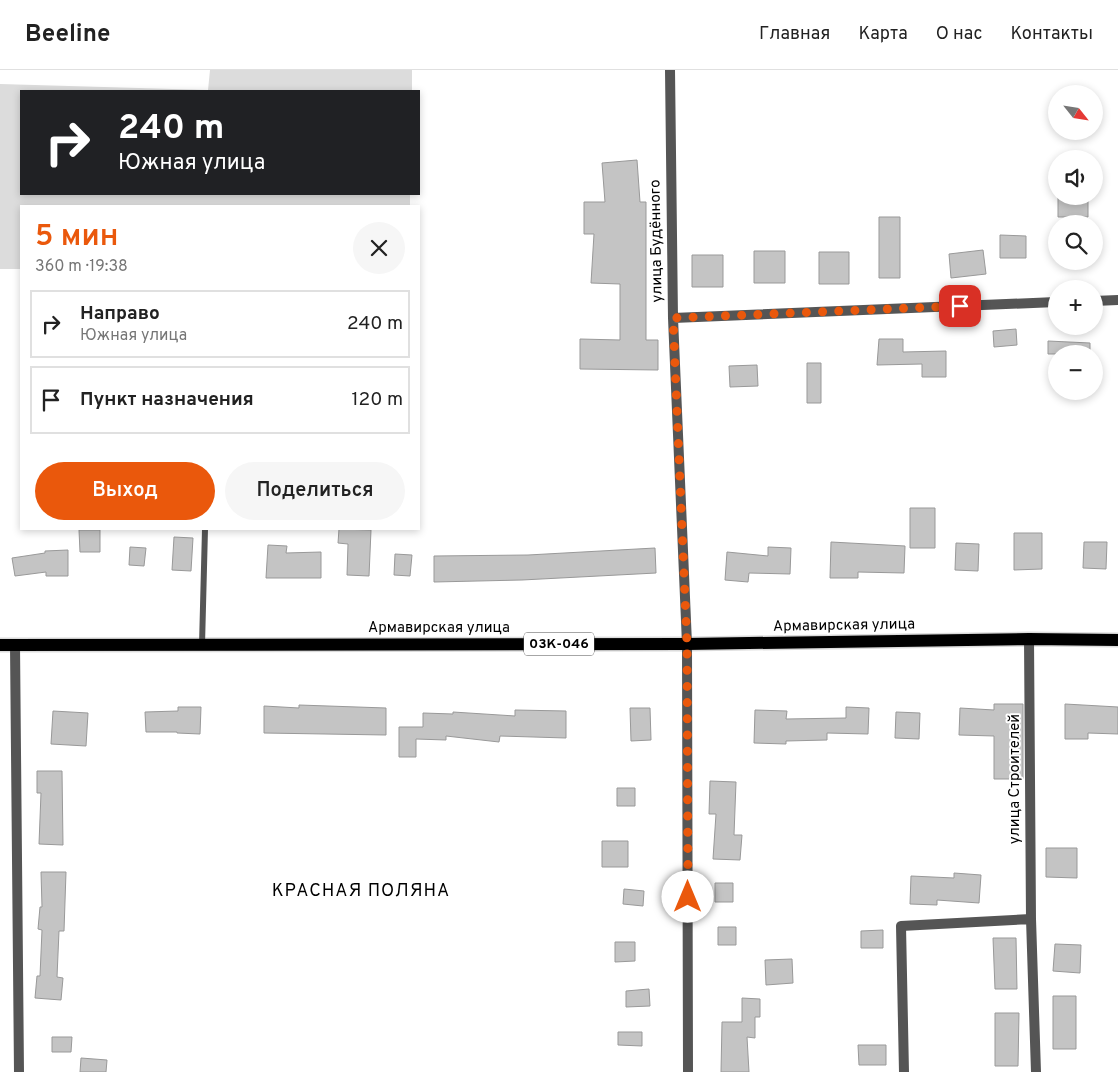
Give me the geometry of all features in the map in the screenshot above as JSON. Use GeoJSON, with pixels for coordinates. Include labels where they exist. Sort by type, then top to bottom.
{"type":"FeatureCollection","features":[{"type":"Feature","properties":{"kind":"main road","name":"Армавирская улица"},"geometry":{"type":"LineString","coordinates":[[0,645],[687,644],[1029,639],[1118,640]]}},
{"type":"Feature","properties":{"kind":"street","name":"улица Будённого"},"geometry":{"type":"LineString","coordinates":[[670,70],[673,318],[687,644],[688,1072]]}},
{"type":"Feature","properties":{"kind":"street"},"geometry":{"type":"LineString","coordinates":[[1103,301],[1118,300]]}},
{"type":"Feature","properties":{"kind":"street"},"geometry":{"type":"LineString","coordinates":[[673,318],[1048,302]]}},
{"type":"Feature","properties":{"kind":"street","name":"улица Строителей"},"geometry":{"type":"LineString","coordinates":[[1029,639],[1031,919],[1036,1072]]}},
{"type":"Feature","properties":{"kind":"street"},"geometry":{"type":"LineString","coordinates":[[15,645],[19,1072]]}},
{"type":"Feature","properties":{"kind":"street"},"geometry":{"type":"LineString","coordinates":[[904,1072],[901,926],[1031,919]]}},
{"type":"Feature","properties":{"kind":"lane"},"geometry":{"type":"LineString","coordinates":[[202,645],[205,530]]}},
{"type":"Feature","properties":{"kind":"shaded area"},"geometry":{"type":"Polygon","coordinates":[[[210,70],[412,70],[412,90],[208,90],[210,70]]]}},
{"type":"Feature","properties":{"kind":"shaded area"},"geometry":{"type":"Polygon","coordinates":[[[0,84],[208,90],[20,90],[20,195],[410,195],[410,205],[20,205],[20,269],[0,269],[0,84]]]}},
{"type":"Feature","properties":{"kind":"building"},"geometry":{"type":"Polygon","coordinates":[[[637,160],[640,202],[646,202],[646,340],[658,340],[658,370],[580,369],[580,339],[620,340],[620,284],[591,283],[594,234],[584,234],[584,202],[605,202],[602,163],[637,160]]]}},
{"type":"Feature","properties":{"kind":"building"},"geometry":{"type":"Polygon","coordinates":[[[1058,205],[1088,205],[1088,215],[1058,215],[1058,205]]]}},
{"type":"Feature","properties":{"kind":"building"},"geometry":{"type":"Polygon","coordinates":[[[879,217],[900,217],[900,278],[879,278],[879,217]]]}},
{"type":"Feature","properties":{"kind":"building"},"geometry":{"type":"Polygon","coordinates":[[[1000,235],[1026,236],[1026,258],[1000,258],[1000,235]]]}},
{"type":"Feature","properties":{"kind":"building"},"geometry":{"type":"Polygon","coordinates":[[[983,250],[986,274],[951,278],[949,254],[983,250]]]}},
{"type":"Feature","properties":{"kind":"building"},"geometry":{"type":"Polygon","coordinates":[[[754,251],[785,251],[785,283],[754,283],[754,251]]]}},
{"type":"Feature","properties":{"kind":"building"},"geometry":{"type":"Polygon","coordinates":[[[819,252],[849,252],[849,284],[819,284],[819,252]]]}},
{"type":"Feature","properties":{"kind":"building"},"geometry":{"type":"Polygon","coordinates":[[[692,255],[723,255],[723,287],[692,287],[692,255]]]}},
{"type":"Feature","properties":{"kind":"building"},"geometry":{"type":"Polygon","coordinates":[[[1016,329],[1017,345],[994,347],[993,331],[1016,329]]]}},
{"type":"Feature","properties":{"kind":"building"},"geometry":{"type":"Polygon","coordinates":[[[879,339],[903,339],[903,352],[946,351],[946,377],[922,377],[922,364],[877,365],[879,339]]]}},
{"type":"Feature","properties":{"kind":"building"},"geometry":{"type":"Polygon","coordinates":[[[1048,341],[1090,343],[1090,345],[1048,345],[1048,341]]]}},
{"type":"Feature","properties":{"kind":"building"},"geometry":{"type":"Polygon","coordinates":[[[807,363],[821,363],[821,403],[807,403],[807,363]]]}},
{"type":"Feature","properties":{"kind":"building"},"geometry":{"type":"Polygon","coordinates":[[[757,365],[758,386],[730,387],[729,366],[757,365]]]}},
{"type":"Feature","properties":{"kind":"building"},"geometry":{"type":"Polygon","coordinates":[[[910,508],[935,508],[935,548],[910,548],[910,508]]]}},
{"type":"Feature","properties":{"kind":"building"},"geometry":{"type":"Polygon","coordinates":[[[79,530],[100,530],[100,552],[80,552],[79,530]]]}},
{"type":"Feature","properties":{"kind":"building"},"geometry":{"type":"Polygon","coordinates":[[[339,530],[371,530],[369,576],[347,575],[348,544],[338,543],[339,530]]]}},
{"type":"Feature","properties":{"kind":"building"},"geometry":{"type":"Polygon","coordinates":[[[1014,533],[1042,533],[1042,569],[1014,570],[1014,533]]]}},
{"type":"Feature","properties":{"kind":"building"},"geometry":{"type":"Polygon","coordinates":[[[174,537],[193,538],[191,571],[172,570],[174,537]]]}},
{"type":"Feature","properties":{"kind":"building"},"geometry":{"type":"Polygon","coordinates":[[[831,542],[905,546],[904,573],[858,572],[858,578],[830,578],[831,542]]]}},
{"type":"Feature","properties":{"kind":"building"},"geometry":{"type":"Polygon","coordinates":[[[1084,542],[1107,542],[1106,569],[1083,568],[1084,542]]]}},
{"type":"Feature","properties":{"kind":"building"},"geometry":{"type":"Polygon","coordinates":[[[956,543],[979,544],[978,571],[955,570],[956,543]]]}},
{"type":"Feature","properties":{"kind":"building"},"geometry":{"type":"Polygon","coordinates":[[[268,545],[287,546],[286,553],[321,552],[321,578],[266,578],[268,545]]]}},
{"type":"Feature","properties":{"kind":"building"},"geometry":{"type":"Polygon","coordinates":[[[130,547],[146,548],[144,566],[129,565],[130,547]]]}},
{"type":"Feature","properties":{"kind":"building"},"geometry":{"type":"Polygon","coordinates":[[[768,547],[791,548],[790,574],[749,573],[748,582],[725,580],[727,552],[768,556],[768,547]]]}},
{"type":"Feature","properties":{"kind":"building"},"geometry":{"type":"Polygon","coordinates":[[[655,548],[656,573],[522,580],[434,582],[434,556],[528,555],[655,548]]]}},
{"type":"Feature","properties":{"kind":"building"},"geometry":{"type":"Polygon","coordinates":[[[68,550],[68,576],[46,576],[46,572],[15,576],[12,558],[45,553],[45,551],[68,550]]]}},
{"type":"Feature","properties":{"kind":"building"},"geometry":{"type":"Polygon","coordinates":[[[395,554],[412,555],[410,576],[394,575],[395,554]]]}},
{"type":"Feature","properties":{"kind":"building"},"geometry":{"type":"Polygon","coordinates":[[[994,704],[1023,704],[1023,779],[994,779],[994,736],[959,735],[960,708],[994,710],[994,704]]]}},
{"type":"Feature","properties":{"kind":"building"},"geometry":{"type":"Polygon","coordinates":[[[1065,704],[1118,707],[1118,734],[1088,733],[1088,739],[1065,739],[1065,704]]]}},
{"type":"Feature","properties":{"kind":"building"},"geometry":{"type":"Polygon","coordinates":[[[299,705],[386,708],[386,735],[264,733],[264,706],[299,708],[299,705]]]}},
{"type":"Feature","properties":{"kind":"building"},"geometry":{"type":"Polygon","coordinates":[[[178,707],[201,707],[200,734],[146,732],[145,712],[178,711],[178,707]]]}},
{"type":"Feature","properties":{"kind":"building"},"geometry":{"type":"Polygon","coordinates":[[[846,707],[869,708],[868,734],[827,733],[827,740],[786,741],[786,744],[754,743],[755,710],[787,711],[786,719],[846,718],[846,707]]]}},
{"type":"Feature","properties":{"kind":"building"},"geometry":{"type":"Polygon","coordinates":[[[630,708],[650,708],[651,740],[631,741],[630,708]]]}},
{"type":"Feature","properties":{"kind":"building"},"geometry":{"type":"Polygon","coordinates":[[[515,710],[566,711],[566,738],[500,736],[499,742],[446,736],[446,740],[416,739],[416,757],[399,757],[399,727],[423,727],[423,713],[453,714],[453,712],[515,716],[515,710]]]}},
{"type":"Feature","properties":{"kind":"building"},"geometry":{"type":"Polygon","coordinates":[[[53,711],[88,713],[86,746],[51,744],[53,711]]]}},
{"type":"Feature","properties":{"kind":"building"},"geometry":{"type":"Polygon","coordinates":[[[896,712],[920,713],[919,739],[895,738],[896,712]]]}},
{"type":"Feature","properties":{"kind":"building"},"geometry":{"type":"Polygon","coordinates":[[[37,771],[62,771],[63,845],[39,844],[41,793],[37,793],[37,771]]]}},
{"type":"Feature","properties":{"kind":"building"},"geometry":{"type":"Polygon","coordinates":[[[710,781],[736,782],[734,835],[742,835],[740,860],[713,859],[716,814],[709,814],[710,781]]]}},
{"type":"Feature","properties":{"kind":"building"},"geometry":{"type":"Polygon","coordinates":[[[617,788],[635,788],[635,806],[617,806],[617,788]]]}},
{"type":"Feature","properties":{"kind":"building"},"geometry":{"type":"Polygon","coordinates":[[[602,841],[628,841],[628,867],[602,867],[602,841]]]}},
{"type":"Feature","properties":{"kind":"building"},"geometry":{"type":"Polygon","coordinates":[[[1046,848],[1077,848],[1077,878],[1046,877],[1046,848]]]}},
{"type":"Feature","properties":{"kind":"building"},"geometry":{"type":"Polygon","coordinates":[[[41,872],[66,872],[64,931],[59,931],[57,977],[63,978],[61,1000],[35,998],[37,976],[40,976],[42,930],[38,929],[40,907],[42,907],[41,872]]]}},
{"type":"Feature","properties":{"kind":"building"},"geometry":{"type":"Polygon","coordinates":[[[954,873],[981,875],[979,903],[937,900],[937,905],[910,904],[911,876],[954,878],[954,873]]]}},
{"type":"Feature","properties":{"kind":"building"},"geometry":{"type":"Polygon","coordinates":[[[715,883],[733,883],[733,902],[715,902],[715,883]]]}},
{"type":"Feature","properties":{"kind":"building"},"geometry":{"type":"Polygon","coordinates":[[[624,889],[644,891],[643,906],[623,904],[624,889]]]}},
{"type":"Feature","properties":{"kind":"building"},"geometry":{"type":"Polygon","coordinates":[[[718,927],[736,927],[736,945],[718,945],[718,927]]]}},
{"type":"Feature","properties":{"kind":"building"},"geometry":{"type":"Polygon","coordinates":[[[883,930],[883,948],[861,948],[861,931],[883,930]]]}},
{"type":"Feature","properties":{"kind":"building"},"geometry":{"type":"Polygon","coordinates":[[[993,938],[1016,938],[1017,989],[995,989],[993,938]]]}},
{"type":"Feature","properties":{"kind":"building"},"geometry":{"type":"Polygon","coordinates":[[[615,942],[635,942],[635,961],[615,962],[615,942]]]}},
{"type":"Feature","properties":{"kind":"building"},"geometry":{"type":"Polygon","coordinates":[[[1055,944],[1081,945],[1080,973],[1053,971],[1055,944]]]}},
{"type":"Feature","properties":{"kind":"building"},"geometry":{"type":"Polygon","coordinates":[[[792,959],[793,983],[766,985],[765,960],[792,959]]]}},
{"type":"Feature","properties":{"kind":"building"},"geometry":{"type":"Polygon","coordinates":[[[649,989],[650,1006],[626,1007],[626,991],[649,989]]]}},
{"type":"Feature","properties":{"kind":"building"},"geometry":{"type":"Polygon","coordinates":[[[1053,996],[1076,996],[1076,1049],[1053,1049],[1053,996]]]}},
{"type":"Feature","properties":{"kind":"building"},"geometry":{"type":"Polygon","coordinates":[[[742,998],[760,999],[760,1017],[755,1017],[755,1038],[747,1037],[749,1072],[721,1072],[722,1022],[742,1022],[742,998]]]}},
{"type":"Feature","properties":{"kind":"building"},"geometry":{"type":"Polygon","coordinates":[[[995,1013],[1019,1013],[1018,1066],[995,1066],[995,1013]]]}},
{"type":"Feature","properties":{"kind":"building"},"geometry":{"type":"Polygon","coordinates":[[[618,1032],[642,1032],[642,1046],[618,1045],[618,1032]]]}},
{"type":"Feature","properties":{"kind":"building"},"geometry":{"type":"Polygon","coordinates":[[[52,1037],[72,1037],[71,1052],[52,1052],[52,1037]]]}},
{"type":"Feature","properties":{"kind":"building"},"geometry":{"type":"Polygon","coordinates":[[[858,1045],[886,1045],[886,1065],[859,1065],[858,1045]]]}},
{"type":"Feature","properties":{"kind":"building"},"geometry":{"type":"Polygon","coordinates":[[[81,1058],[107,1060],[106,1072],[80,1072],[81,1058]]]}},
{"type":"Feature","properties":{"kind":"district","name":"КРАСНАЯ ПОЛЯНА"},"geometry":{"type":"Point","coordinates":[361,891]}},
{"type":"Feature","properties":{"kind":"route"},"geometry":{"type":"LineString","coordinates":[[688,897],[687,644],[673,318],[960,306]]}}]}
